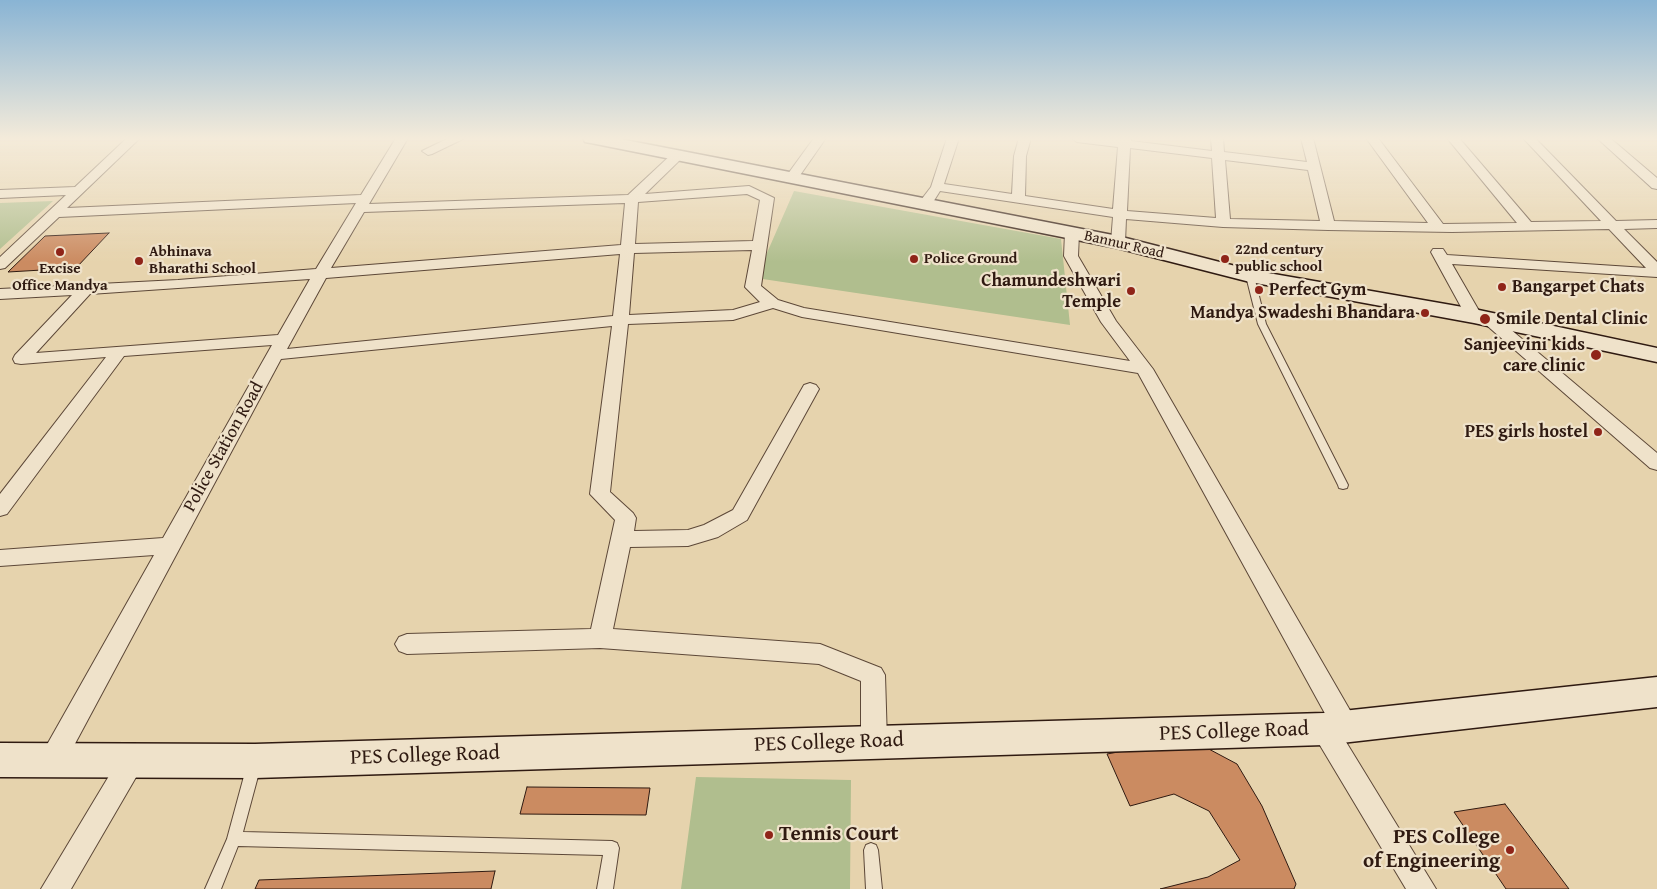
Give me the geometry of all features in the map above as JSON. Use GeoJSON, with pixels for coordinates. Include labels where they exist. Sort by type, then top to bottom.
{"type":"FeatureCollection","features":[{"type":"Feature","properties":{"kind":"main road","name":"Bannur Road"},"geometry":{"type":"LineString","coordinates":[[799,179],[1118,242],[1250,276],[1482,318],[1657,355]]}},
{"type":"Feature","properties":{"kind":"street"},"geometry":{"type":"LineString","coordinates":[[0,265],[89,179]]}},
{"type":"Feature","properties":{"kind":"street","name":"Police Station Road"},"geometry":{"type":"LineString","coordinates":[[53,759],[279,347],[376,179]]}},
{"type":"Feature","properties":{"kind":"street"},"geometry":{"type":"LineString","coordinates":[[600,638],[626,518],[600,494],[621,320],[626,249],[632,199],[652,179]]}},
{"type":"Feature","properties":{"kind":"street"},"geometry":{"type":"LineString","coordinates":[[925,204],[937,187],[939,179]]}},
{"type":"Feature","properties":{"kind":"street"},"geometry":{"type":"LineString","coordinates":[[1018,199],[1019,179]]}},
{"type":"Feature","properties":{"kind":"street"},"geometry":{"type":"LineString","coordinates":[[1118,242],[1122,179]]}},
{"type":"Feature","properties":{"kind":"street"},"geometry":{"type":"LineString","coordinates":[[1220,179],[1223,223]]}},
{"type":"Feature","properties":{"kind":"street"},"geometry":{"type":"LineString","coordinates":[[1317,179],[1328,226]]}},
{"type":"Feature","properties":{"kind":"street"},"geometry":{"type":"LineString","coordinates":[[1402,179],[1438,228]]}},
{"type":"Feature","properties":{"kind":"street"},"geometry":{"type":"LineString","coordinates":[[1488,179],[1526,225]]}},
{"type":"Feature","properties":{"kind":"street"},"geometry":{"type":"LineString","coordinates":[[1569,179],[1657,272]]}},
{"type":"Feature","properties":{"kind":"street"},"geometry":{"type":"LineString","coordinates":[[937,187],[1120,214],[1223,223],[1438,228],[1657,224]]}},
{"type":"Feature","properties":{"kind":"street"},"geometry":{"type":"LineString","coordinates":[[55,213],[362,203],[632,199],[750,190],[767,198],[753,287],[762,297],[772,303],[802,312],[1144,369]]}},
{"type":"Feature","properties":{"kind":"street"},"geometry":{"type":"LineString","coordinates":[[0,194],[77,191]]}},
{"type":"Feature","properties":{"kind":"street"},"geometry":{"type":"LineString","coordinates":[[1072,233],[1072,256],[1109,322],[1144,369],[1264,578],[1335,728],[1422,889]]}},
{"type":"Feature","properties":{"kind":"street"},"geometry":{"type":"LineString","coordinates":[[0,294],[178,285],[626,249],[759,246]]}},
{"type":"Feature","properties":{"kind":"street"},"geometry":{"type":"LineString","coordinates":[[1439,254],[1657,272]]}},
{"type":"Feature","properties":{"kind":"street"},"geometry":{"type":"LineString","coordinates":[[1439,254],[1482,318],[1657,463]]}},
{"type":"Feature","properties":{"kind":"street"},"geometry":{"type":"LineString","coordinates":[[86,289],[21,359],[118,352],[279,347],[621,320],[733,315],[752,311],[772,303]]}},
{"type":"Feature","properties":{"kind":"street"},"geometry":{"type":"LineString","coordinates":[[0,509],[118,352]]}},
{"type":"Feature","properties":{"kind":"street"},"geometry":{"type":"LineString","coordinates":[[621,539],[688,538],[711,531],[740,515],[810,388]]}},
{"type":"Feature","properties":{"kind":"street"},"geometry":{"type":"LineString","coordinates":[[0,558],[170,546]]}},
{"type":"Feature","properties":{"kind":"street"},"geometry":{"type":"LineString","coordinates":[[407,644],[600,638],[820,654],[873,675],[874,742]]}},
{"type":"Feature","properties":{"kind":"street","name":"PES College Road"},"geometry":{"type":"LineString","coordinates":[[0,760],[255,761],[1335,728],[1651,697]]}},
{"type":"Feature","properties":{"kind":"street"},"geometry":{"type":"LineString","coordinates":[[55,889],[133,760]]}},
{"type":"Feature","properties":{"kind":"lane"},"geometry":{"type":"LineString","coordinates":[[1250,276],[1262,324],[1343,485]]}},
{"type":"Feature","properties":{"kind":"lane"},"geometry":{"type":"LineString","coordinates":[[213,889],[234,839],[255,761]]}},
{"type":"Feature","properties":{"kind":"lane"},"geometry":{"type":"LineString","coordinates":[[234,839],[612,848],[605,889]]}},
{"type":"Feature","properties":{"kind":"lane"},"geometry":{"type":"LineString","coordinates":[[871,850],[874,889]]}},
{"type":"Feature","properties":{"kind":"green space","name":"Police Ground"},"geometry":{"type":"Polygon","coordinates":[[[794,191],[1061,239],[1070,325],[756,278],[794,191]]]}},
{"type":"Feature","properties":{"kind":"green space"},"geometry":{"type":"Polygon","coordinates":[[[53,201],[0,249],[0,203],[53,201]]]}},
{"type":"Feature","properties":{"kind":"green space","name":"Tennis Court"},"geometry":{"type":"Polygon","coordinates":[[[696,777],[851,780],[850,889],[681,889],[696,777]]]}},
{"type":"Feature","properties":{"kind":"building","name":"Excise Office Mandya"},"geometry":{"type":"Polygon","coordinates":[[[109,233],[76,268],[8,272],[45,236],[109,233]]]}},
{"type":"Feature","properties":{"kind":"building"},"geometry":{"type":"Polygon","coordinates":[[[1190,739],[1237,764],[1262,806],[1296,884],[1294,889],[1160,889],[1208,877],[1240,860],[1209,811],[1174,794],[1130,806],[1107,754],[1190,739]]]}},
{"type":"Feature","properties":{"kind":"building"},"geometry":{"type":"Polygon","coordinates":[[[527,787],[650,788],[646,815],[520,814],[527,787]]]}},
{"type":"Feature","properties":{"kind":"building","name":"PES College of Engineering"},"geometry":{"type":"Polygon","coordinates":[[[1505,804],[1569,889],[1506,889],[1454,812],[1505,804]]]}},
{"type":"Feature","properties":{"kind":"building"},"geometry":{"type":"Polygon","coordinates":[[[495,871],[491,889],[255,889],[259,880],[495,871]]]}},
{"type":"Feature","properties":{"kind":"place","name":"Excise Office Mandya"},"geometry":{"type":"Point","coordinates":[60,252]}},
{"type":"Feature","properties":{"kind":"place","name":"Police Ground"},"geometry":{"type":"Point","coordinates":[914,259]}},
{"type":"Feature","properties":{"kind":"place","name":"22nd century public school"},"geometry":{"type":"Point","coordinates":[1225,259]}},
{"type":"Feature","properties":{"kind":"place","name":"Abhinava Bharathi School"},"geometry":{"type":"Point","coordinates":[139,261]}},
{"type":"Feature","properties":{"kind":"place","name":"Bangarpet Chats"},"geometry":{"type":"Point","coordinates":[1502,287]}},
{"type":"Feature","properties":{"kind":"place","name":"Perfect Gym"},"geometry":{"type":"Point","coordinates":[1259,290]}},
{"type":"Feature","properties":{"kind":"place","name":"Chamundeshwari Temple"},"geometry":{"type":"Point","coordinates":[1131,291]}},
{"type":"Feature","properties":{"kind":"place","name":"Mandya Swadeshi Bhandara"},"geometry":{"type":"Point","coordinates":[1425,313]}},
{"type":"Feature","properties":{"kind":"place","name":"Smile Dental Clinic"},"geometry":{"type":"Point","coordinates":[1485,319]}},
{"type":"Feature","properties":{"kind":"place","name":"Sanjeevini kids care clinic"},"geometry":{"type":"Point","coordinates":[1596,355]}},
{"type":"Feature","properties":{"kind":"place","name":"PES girls hostel"},"geometry":{"type":"Point","coordinates":[1598,432]}},
{"type":"Feature","properties":{"kind":"place","name":"Tennis Court"},"geometry":{"type":"Point","coordinates":[769,835]}},
{"type":"Feature","properties":{"kind":"place","name":"PES College of Engineering"},"geometry":{"type":"Point","coordinates":[1510,850]}}]}
